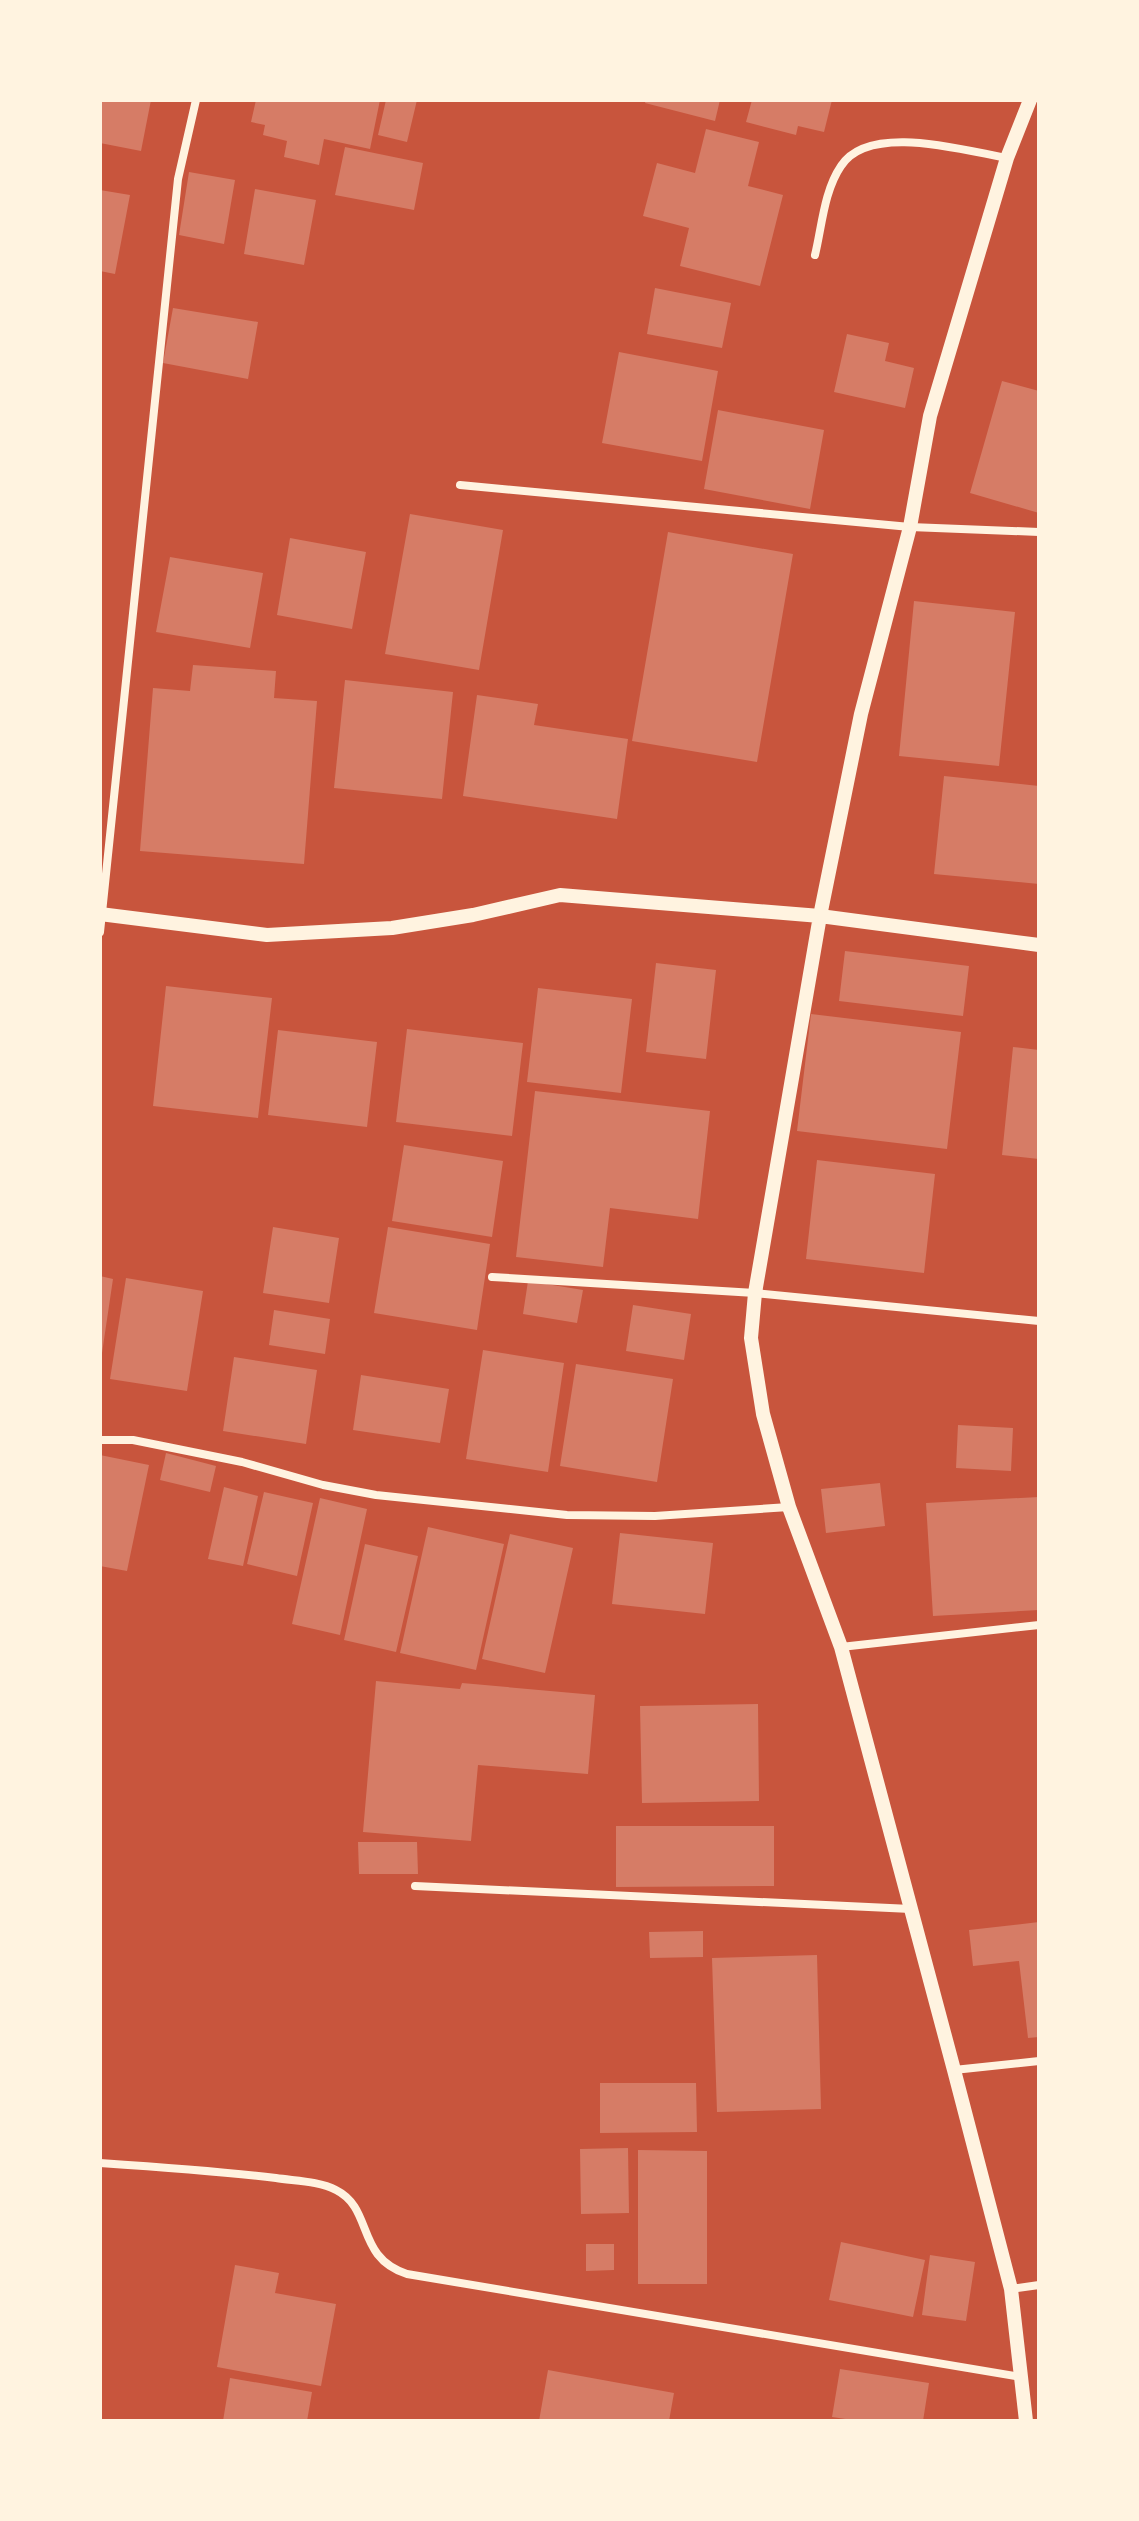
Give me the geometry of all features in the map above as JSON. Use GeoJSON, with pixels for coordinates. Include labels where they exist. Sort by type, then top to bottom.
{"type":"FeatureCollection","features":[{"type":"Feature","properties":{"kind":"street"},"geometry":{"type":"LineString","coordinates":[[100,932],[178,179],[196,100]]}},
{"type":"Feature","properties":{"kind":"street"},"geometry":{"type":"LineString","coordinates":[[1026,2421],[1011,2289],[841,1647],[789,1507],[763,1414],[751,1338],[755,1293],[820,916],[861,714],[910,527],[930,416],[1007,158],[1030,100]]}},
{"type":"Feature","properties":{"kind":"street"},"geometry":{"type":"LineString","coordinates":[[815,255],[829,191],[842,163],[861,150],[880,142],[926,143],[1007,158]]}},
{"type":"Feature","properties":{"kind":"street"},"geometry":{"type":"LineString","coordinates":[[460,485],[910,527],[1039,532]]}},
{"type":"Feature","properties":{"kind":"street"},"geometry":{"type":"LineString","coordinates":[[101,914],[267,935],[392,928],[473,915],[560,895],[820,916],[1039,945]]}},
{"type":"Feature","properties":{"kind":"street"},"geometry":{"type":"LineString","coordinates":[[492,1277],[755,1293],[1039,1321]]}},
{"type":"Feature","properties":{"kind":"street"},"geometry":{"type":"LineString","coordinates":[[100,1440],[133,1440],[242,1462],[323,1485],[376,1495],[552,1514],[655,1516],[789,1507]]}},
{"type":"Feature","properties":{"kind":"street"},"geometry":{"type":"LineString","coordinates":[[841,1647],[1039,1625]]}},
{"type":"Feature","properties":{"kind":"street"},"geometry":{"type":"LineString","coordinates":[[415,1886],[911,1909]]}},
{"type":"Feature","properties":{"kind":"street"},"geometry":{"type":"LineString","coordinates":[[954,2070],[1039,2061]]}},
{"type":"Feature","properties":{"kind":"street"},"geometry":{"type":"LineString","coordinates":[[100,2163],[216,2171],[316,2183],[337,2190],[354,2204],[376,2255],[391,2269],[407,2274],[1021,2377]]}},
{"type":"Feature","properties":{"kind":"street"},"geometry":{"type":"LineString","coordinates":[[1011,2289],[1039,2285]]}},
{"type":"Feature","properties":{"kind":"building"},"geometry":{"type":"Polygon","coordinates":[[[100,100],[151,100],[141,151],[100,143],[100,100]]]}},
{"type":"Feature","properties":{"kind":"building"},"geometry":{"type":"Polygon","coordinates":[[[256,100],[380,100],[370,149],[324,139],[319,165],[284,157],[287,141],[263,135],[265,125],[251,122],[256,100]]]}},
{"type":"Feature","properties":{"kind":"building"},"geometry":{"type":"Polygon","coordinates":[[[386,100],[417,100],[407,142],[378,135],[386,100]]]}},
{"type":"Feature","properties":{"kind":"building"},"geometry":{"type":"Polygon","coordinates":[[[646,100],[720,100],[715,121],[645,103],[646,100]]]}},
{"type":"Feature","properties":{"kind":"building"},"geometry":{"type":"Polygon","coordinates":[[[752,100],[832,100],[824,132],[798,126],[796,135],[746,122],[752,100]]]}},
{"type":"Feature","properties":{"kind":"building"},"geometry":{"type":"Polygon","coordinates":[[[706,129],[759,142],[748,186],[783,195],[760,286],[680,266],[689,228],[643,216],[657,163],[695,173],[706,129]]]}},
{"type":"Feature","properties":{"kind":"building"},"geometry":{"type":"Polygon","coordinates":[[[345,147],[423,163],[414,210],[335,195],[345,147]]]}},
{"type":"Feature","properties":{"kind":"building"},"geometry":{"type":"Polygon","coordinates":[[[189,172],[235,180],[224,244],[179,235],[189,172]]]}},
{"type":"Feature","properties":{"kind":"building"},"geometry":{"type":"Polygon","coordinates":[[[255,189],[316,200],[304,265],[244,254],[255,189]]]}},
{"type":"Feature","properties":{"kind":"building"},"geometry":{"type":"Polygon","coordinates":[[[100,190],[130,195],[115,274],[100,271],[100,190]]]}},
{"type":"Feature","properties":{"kind":"building"},"geometry":{"type":"Polygon","coordinates":[[[655,288],[731,303],[722,348],[647,334],[655,288]]]}},
{"type":"Feature","properties":{"kind":"building"},"geometry":{"type":"Polygon","coordinates":[[[173,308],[258,322],[248,379],[163,363],[173,308]]]}},
{"type":"Feature","properties":{"kind":"building"},"geometry":{"type":"Polygon","coordinates":[[[847,334],[889,343],[885,361],[914,368],[905,408],[834,392],[847,334]]]}},
{"type":"Feature","properties":{"kind":"building"},"geometry":{"type":"Polygon","coordinates":[[[619,352],[718,371],[702,461],[602,443],[619,352]]]}},
{"type":"Feature","properties":{"kind":"building"},"geometry":{"type":"Polygon","coordinates":[[[1002,381],[1039,391],[1039,513],[970,493],[1002,381]]]}},
{"type":"Feature","properties":{"kind":"building"},"geometry":{"type":"Polygon","coordinates":[[[718,410],[824,430],[810,509],[704,489],[718,410]]]}},
{"type":"Feature","properties":{"kind":"building"},"geometry":{"type":"Polygon","coordinates":[[[410,514],[503,530],[479,670],[385,654],[410,514]]]}},
{"type":"Feature","properties":{"kind":"building"},"geometry":{"type":"Polygon","coordinates":[[[668,532],[793,554],[757,762],[632,741],[668,532]]]}},
{"type":"Feature","properties":{"kind":"building"},"geometry":{"type":"Polygon","coordinates":[[[290,538],[366,552],[352,629],[277,615],[290,538]]]}},
{"type":"Feature","properties":{"kind":"building"},"geometry":{"type":"Polygon","coordinates":[[[170,557],[263,573],[250,648],[156,632],[170,557]]]}},
{"type":"Feature","properties":{"kind":"building"},"geometry":{"type":"Polygon","coordinates":[[[914,601],[1015,612],[999,766],[899,756],[914,601]]]}},
{"type":"Feature","properties":{"kind":"building"},"geometry":{"type":"Polygon","coordinates":[[[193,665],[276,671],[274,698],[317,701],[304,864],[140,851],[153,688],[190,691],[193,665]]]}},
{"type":"Feature","properties":{"kind":"building"},"geometry":{"type":"Polygon","coordinates":[[[345,680],[453,692],[442,799],[334,788],[345,680]]]}},
{"type":"Feature","properties":{"kind":"building"},"geometry":{"type":"Polygon","coordinates":[[[477,695],[538,704],[534,725],[628,739],[617,819],[463,796],[477,695]]]}},
{"type":"Feature","properties":{"kind":"building"},"geometry":{"type":"Polygon","coordinates":[[[944,776],[1039,786],[1039,884],[934,874],[944,776]]]}},
{"type":"Feature","properties":{"kind":"building"},"geometry":{"type":"Polygon","coordinates":[[[845,951],[969,966],[963,1016],[839,1001],[845,951]]]}},
{"type":"Feature","properties":{"kind":"building"},"geometry":{"type":"Polygon","coordinates":[[[656,963],[716,970],[706,1059],[646,1052],[656,963]]]}},
{"type":"Feature","properties":{"kind":"building"},"geometry":{"type":"Polygon","coordinates":[[[166,986],[272,998],[258,1118],[153,1106],[166,986]]]}},
{"type":"Feature","properties":{"kind":"building"},"geometry":{"type":"Polygon","coordinates":[[[538,988],[632,999],[621,1093],[527,1082],[538,988]]]}},
{"type":"Feature","properties":{"kind":"building"},"geometry":{"type":"Polygon","coordinates":[[[811,1014],[961,1032],[947,1149],[797,1131],[811,1014]]]}},
{"type":"Feature","properties":{"kind":"building"},"geometry":{"type":"Polygon","coordinates":[[[407,1029],[523,1043],[512,1136],[396,1122],[407,1029]]]}},
{"type":"Feature","properties":{"kind":"building"},"geometry":{"type":"Polygon","coordinates":[[[278,1030],[377,1042],[367,1127],[268,1115],[278,1030]]]}},
{"type":"Feature","properties":{"kind":"building"},"geometry":{"type":"Polygon","coordinates":[[[1013,1047],[1039,1050],[1039,1159],[1002,1155],[1013,1047]]]}},
{"type":"Feature","properties":{"kind":"building"},"geometry":{"type":"Polygon","coordinates":[[[535,1091],[710,1111],[698,1219],[610,1208],[603,1267],[516,1257],[535,1091]]]}},
{"type":"Feature","properties":{"kind":"building"},"geometry":{"type":"Polygon","coordinates":[[[404,1145],[503,1161],[492,1237],[392,1221],[404,1145]]]}},
{"type":"Feature","properties":{"kind":"building"},"geometry":{"type":"Polygon","coordinates":[[[817,1160],[935,1174],[924,1273],[806,1259],[817,1160]]]}},
{"type":"Feature","properties":{"kind":"building"},"geometry":{"type":"Polygon","coordinates":[[[273,1227],[339,1238],[329,1303],[263,1293],[273,1227]]]}},
{"type":"Feature","properties":{"kind":"building"},"geometry":{"type":"Polygon","coordinates":[[[388,1227],[490,1244],[477,1330],[374,1313],[388,1227]]]}},
{"type":"Feature","properties":{"kind":"building"},"geometry":{"type":"Polygon","coordinates":[[[100,1276],[113,1279],[102,1353],[100,1353],[100,1276]]]}},
{"type":"Feature","properties":{"kind":"building"},"geometry":{"type":"Polygon","coordinates":[[[126,1278],[203,1291],[187,1391],[110,1379],[126,1278]]]}},
{"type":"Feature","properties":{"kind":"building"},"geometry":{"type":"Polygon","coordinates":[[[528,1281],[583,1290],[577,1323],[523,1314],[528,1281]]]}},
{"type":"Feature","properties":{"kind":"building"},"geometry":{"type":"Polygon","coordinates":[[[633,1305],[691,1314],[684,1360],[626,1351],[633,1305]]]}},
{"type":"Feature","properties":{"kind":"building"},"geometry":{"type":"Polygon","coordinates":[[[274,1310],[330,1319],[325,1354],[269,1345],[274,1310]]]}},
{"type":"Feature","properties":{"kind":"building"},"geometry":{"type":"Polygon","coordinates":[[[483,1350],[564,1363],[548,1472],[466,1459],[483,1350]]]}},
{"type":"Feature","properties":{"kind":"building"},"geometry":{"type":"Polygon","coordinates":[[[234,1357],[317,1370],[306,1444],[223,1431],[234,1357]]]}},
{"type":"Feature","properties":{"kind":"building"},"geometry":{"type":"Polygon","coordinates":[[[576,1364],[673,1379],[657,1482],[560,1466],[576,1364]]]}},
{"type":"Feature","properties":{"kind":"building"},"geometry":{"type":"Polygon","coordinates":[[[361,1375],[449,1389],[440,1443],[353,1430],[361,1375]]]}},
{"type":"Feature","properties":{"kind":"building"},"geometry":{"type":"Polygon","coordinates":[[[958,1425],[1013,1428],[1011,1471],[956,1468],[958,1425]]]}},
{"type":"Feature","properties":{"kind":"building"},"geometry":{"type":"Polygon","coordinates":[[[166,1453],[216,1466],[210,1492],[160,1480],[166,1453]]]}},
{"type":"Feature","properties":{"kind":"building"},"geometry":{"type":"Polygon","coordinates":[[[100,1455],[149,1465],[127,1571],[100,1566],[100,1455]]]}},
{"type":"Feature","properties":{"kind":"building"},"geometry":{"type":"Polygon","coordinates":[[[880,1483],[885,1526],[826,1533],[821,1489],[880,1483]]]}},
{"type":"Feature","properties":{"kind":"building"},"geometry":{"type":"Polygon","coordinates":[[[224,1487],[258,1496],[243,1566],[208,1559],[224,1487]]]}},
{"type":"Feature","properties":{"kind":"building"},"geometry":{"type":"Polygon","coordinates":[[[264,1492],[313,1503],[297,1576],[247,1564],[264,1492]]]}},
{"type":"Feature","properties":{"kind":"building"},"geometry":{"type":"Polygon","coordinates":[[[1039,1497],[1039,1610],[933,1616],[926,1503],[1039,1497]]]}},
{"type":"Feature","properties":{"kind":"building"},"geometry":{"type":"Polygon","coordinates":[[[320,1498],[367,1509],[340,1635],[292,1624],[320,1498]]]}},
{"type":"Feature","properties":{"kind":"building"},"geometry":{"type":"Polygon","coordinates":[[[428,1527],[504,1544],[476,1670],[400,1653],[428,1527]]]}},
{"type":"Feature","properties":{"kind":"building"},"geometry":{"type":"Polygon","coordinates":[[[620,1533],[713,1543],[705,1614],[612,1604],[620,1533]]]}},
{"type":"Feature","properties":{"kind":"building"},"geometry":{"type":"Polygon","coordinates":[[[510,1534],[573,1548],[545,1673],[482,1659],[510,1534]]]}},
{"type":"Feature","properties":{"kind":"building"},"geometry":{"type":"Polygon","coordinates":[[[365,1544],[418,1556],[396,1652],[344,1640],[365,1544]]]}},
{"type":"Feature","properties":{"kind":"building"},"geometry":{"type":"Polygon","coordinates":[[[376,1681],[460,1689],[462,1683],[595,1695],[588,1774],[478,1765],[471,1841],[363,1832],[376,1681]]]}},
{"type":"Feature","properties":{"kind":"building"},"geometry":{"type":"Polygon","coordinates":[[[758,1704],[759,1801],[642,1803],[640,1706],[758,1704]]]}},
{"type":"Feature","properties":{"kind":"building"},"geometry":{"type":"Polygon","coordinates":[[[616,1826],[774,1826],[774,1886],[616,1887],[616,1826]]]}},
{"type":"Feature","properties":{"kind":"building"},"geometry":{"type":"Polygon","coordinates":[[[358,1842],[417,1842],[418,1874],[359,1874],[358,1842]]]}},
{"type":"Feature","properties":{"kind":"building"},"geometry":{"type":"Polygon","coordinates":[[[1039,1922],[1039,2037],[1028,2038],[1019,1961],[973,1966],[969,1930],[1039,1922]]]}},
{"type":"Feature","properties":{"kind":"building"},"geometry":{"type":"Polygon","coordinates":[[[703,1931],[703,1957],[650,1958],[649,1932],[703,1931]]]}},
{"type":"Feature","properties":{"kind":"building"},"geometry":{"type":"Polygon","coordinates":[[[817,1955],[821,2109],[717,2112],[712,1958],[817,1955]]]}},
{"type":"Feature","properties":{"kind":"building"},"geometry":{"type":"Polygon","coordinates":[[[600,2083],[696,2083],[697,2132],[600,2133],[600,2083]]]}},
{"type":"Feature","properties":{"kind":"building"},"geometry":{"type":"Polygon","coordinates":[[[628,2148],[629,2213],[581,2214],[580,2149],[628,2148]]]}},
{"type":"Feature","properties":{"kind":"building"},"geometry":{"type":"Polygon","coordinates":[[[638,2150],[707,2151],[707,2284],[638,2284],[638,2150]]]}},
{"type":"Feature","properties":{"kind":"building"},"geometry":{"type":"Polygon","coordinates":[[[841,2242],[925,2260],[913,2317],[829,2300],[841,2242]]]}},
{"type":"Feature","properties":{"kind":"building"},"geometry":{"type":"Polygon","coordinates":[[[586,2244],[614,2244],[614,2270],[586,2271],[586,2244]]]}},
{"type":"Feature","properties":{"kind":"building"},"geometry":{"type":"Polygon","coordinates":[[[930,2255],[975,2262],[966,2321],[922,2315],[930,2255]]]}},
{"type":"Feature","properties":{"kind":"building"},"geometry":{"type":"Polygon","coordinates":[[[235,2265],[279,2273],[275,2293],[336,2304],[321,2386],[217,2367],[235,2265]]]}},
{"type":"Feature","properties":{"kind":"building"},"geometry":{"type":"Polygon","coordinates":[[[840,2369],[929,2383],[923,2421],[859,2421],[832,2417],[840,2369]]]}},
{"type":"Feature","properties":{"kind":"building"},"geometry":{"type":"Polygon","coordinates":[[[548,2370],[674,2393],[669,2421],[539,2421],[548,2370]]]}},
{"type":"Feature","properties":{"kind":"building"},"geometry":{"type":"Polygon","coordinates":[[[230,2378],[312,2392],[307,2421],[223,2421],[230,2378]]]}}]}
